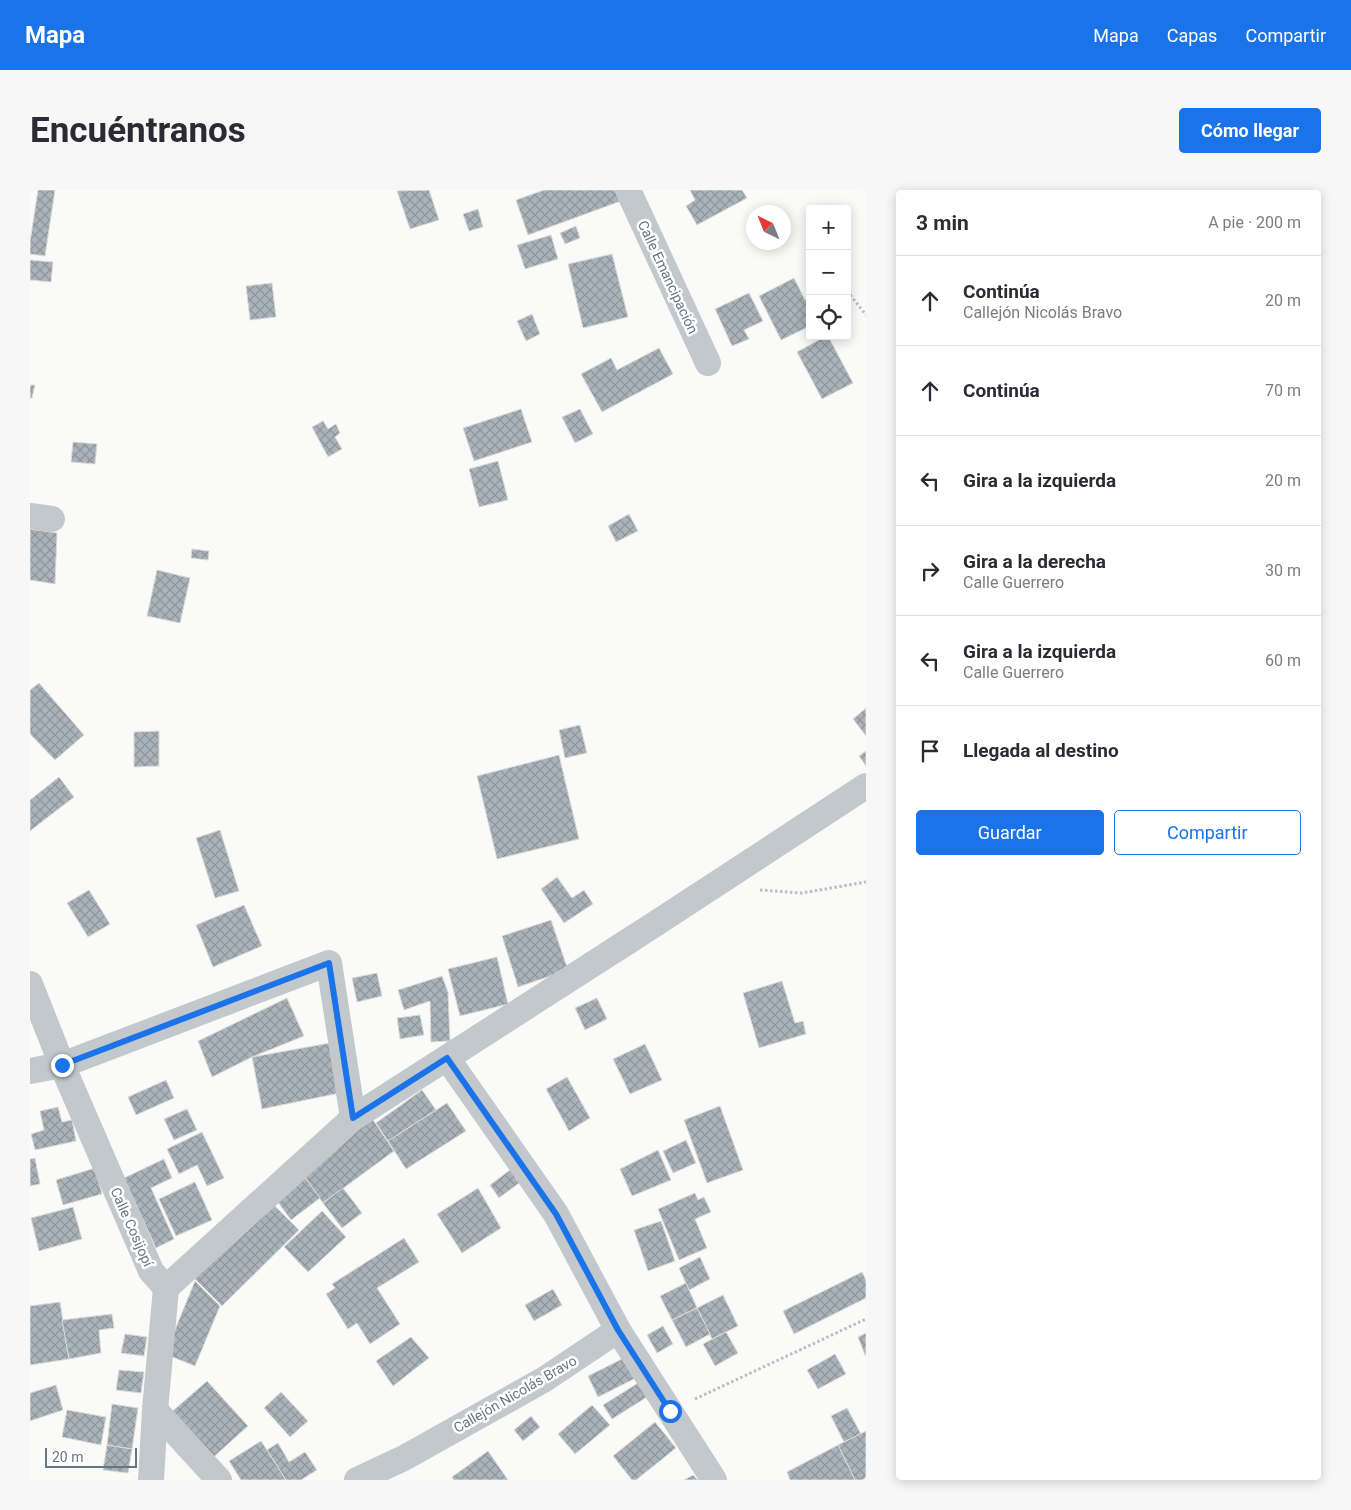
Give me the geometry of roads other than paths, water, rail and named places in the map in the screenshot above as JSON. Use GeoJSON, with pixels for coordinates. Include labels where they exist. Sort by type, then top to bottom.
{"type":"FeatureCollection","features":[{"type":"Feature","properties":{"kind":"street","name":"Calle Emancipación"},"geometry":{"type":"LineString","coordinates":[[628,190],[708,363]]}},
{"type":"Feature","properties":{"kind":"street"},"geometry":{"type":"LineString","coordinates":[[151,1480],[166,1288],[353,1118],[866,786]]}},
{"type":"Feature","properties":{"kind":"street"},"geometry":{"type":"LineString","coordinates":[[30,1071],[62,1065],[329,963],[353,1118]]}},
{"type":"Feature","properties":{"kind":"street","name":"Calle Cosijopí"},"geometry":{"type":"LineString","coordinates":[[30,984],[62,1065],[151,1271],[166,1288]]}},
{"type":"Feature","properties":{"kind":"street"},"geometry":{"type":"LineString","coordinates":[[447,1058],[556,1214],[618,1330],[714,1480]]}},
{"type":"Feature","properties":{"kind":"street","name":"Callejón Nicolás Bravo"},"geometry":{"type":"LineString","coordinates":[[361,1479],[404,1458],[545,1379],[618,1330]]}},
{"type":"Feature","properties":{"kind":"street"},"geometry":{"type":"LineString","coordinates":[[155,1410],[219,1480]]}}]}
